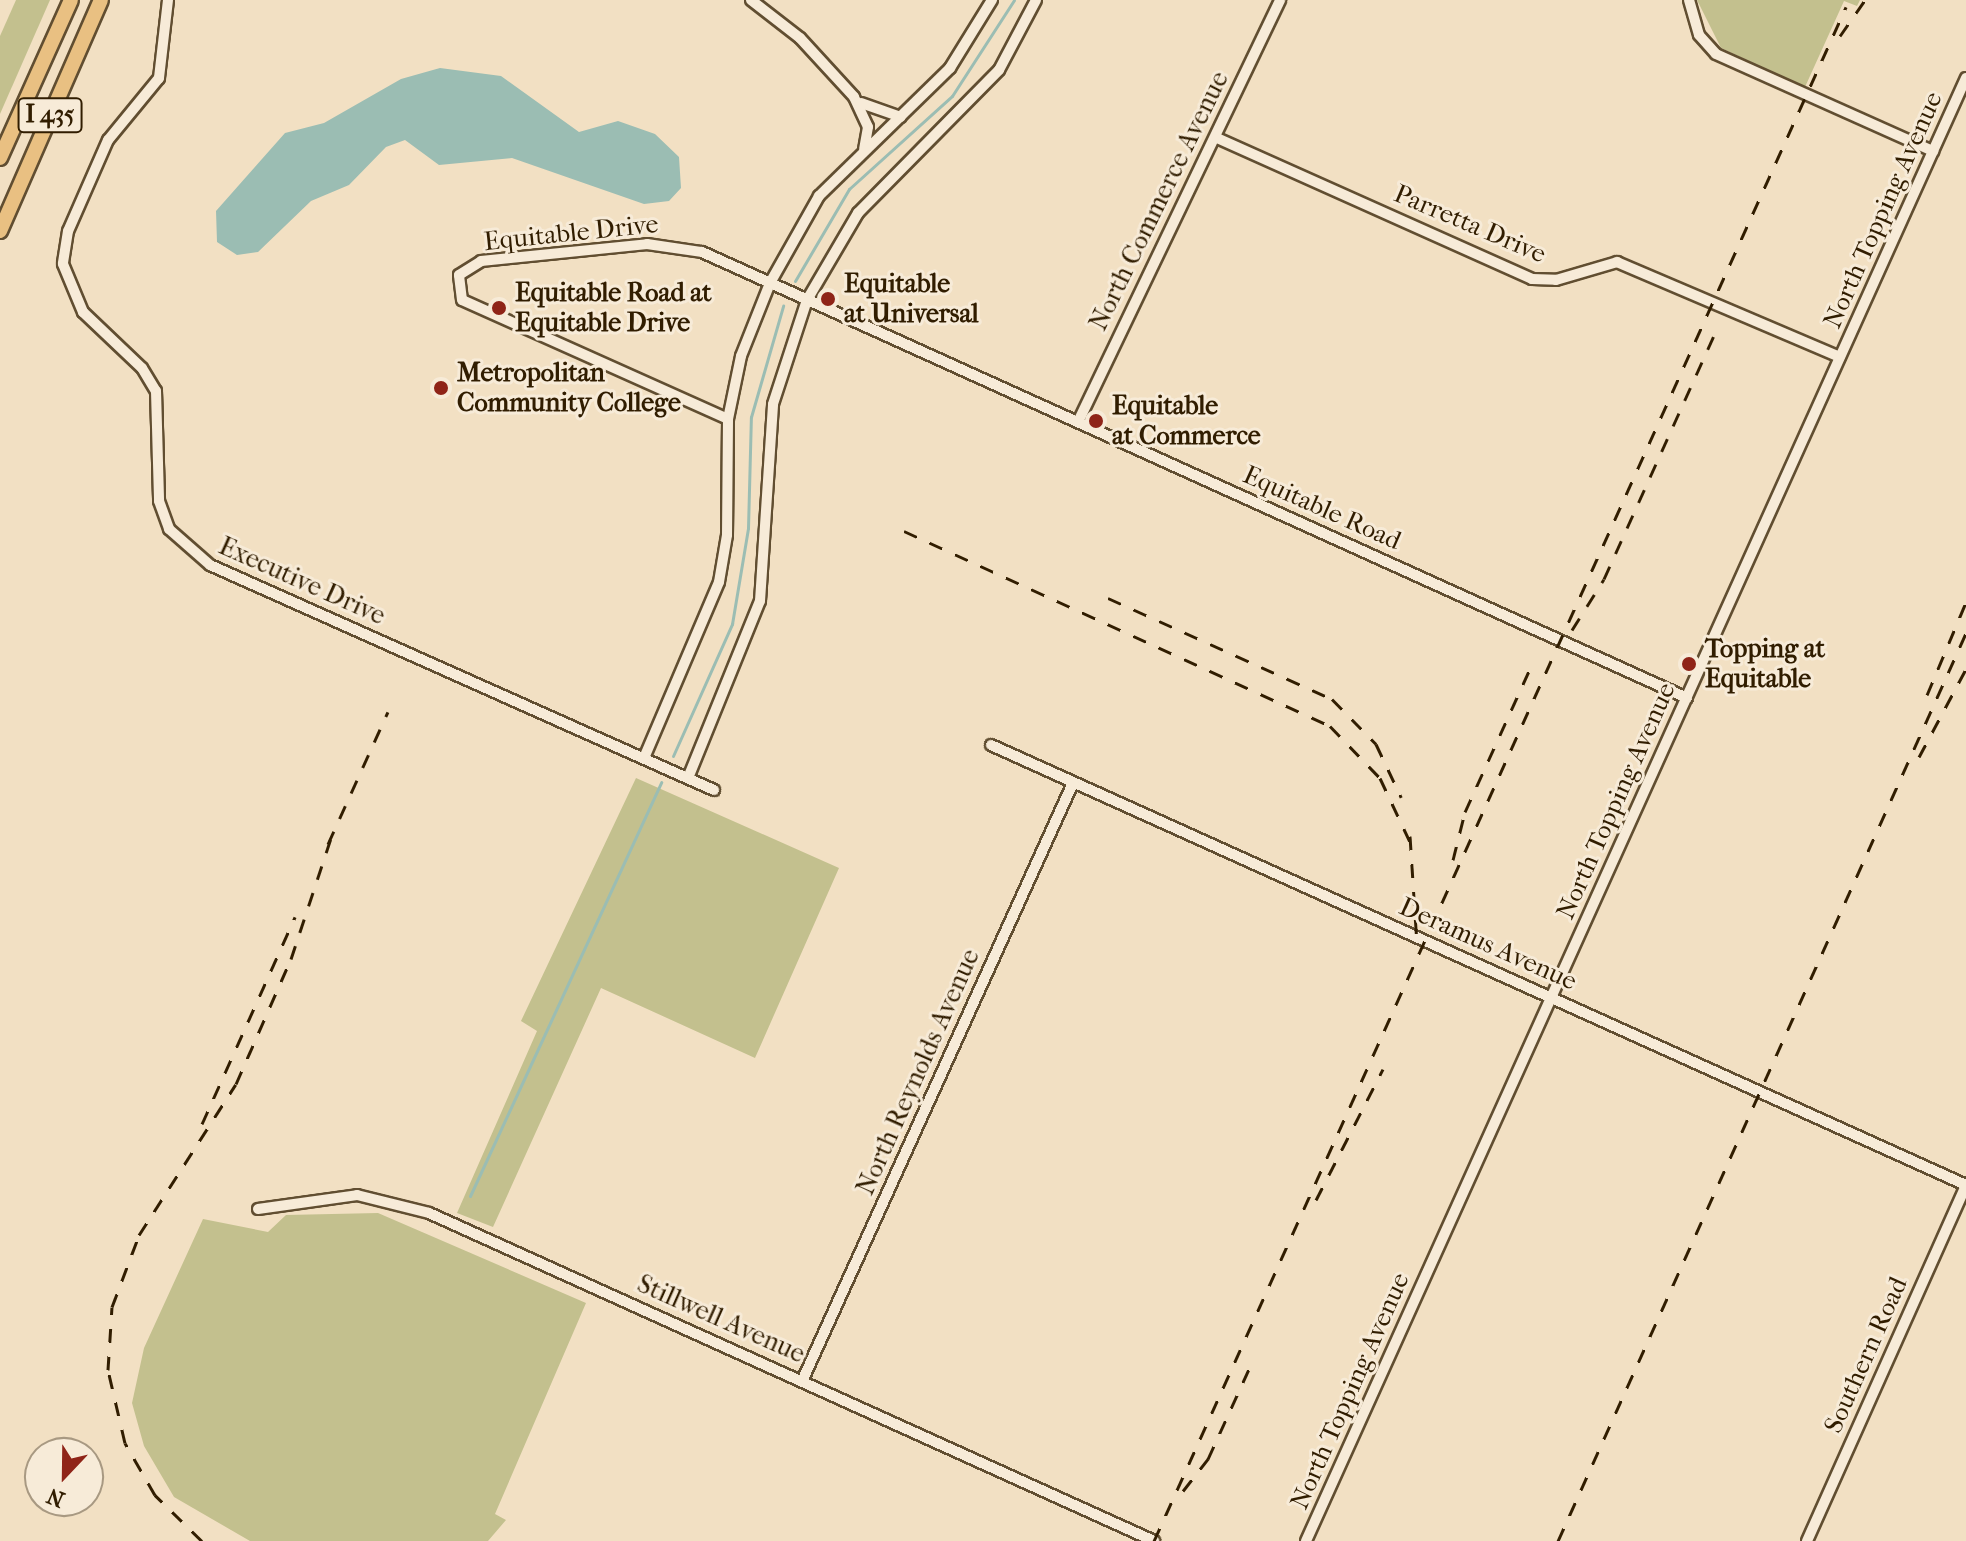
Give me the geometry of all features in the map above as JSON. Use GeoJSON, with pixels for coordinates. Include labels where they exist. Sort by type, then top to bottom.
{"type":"FeatureCollection","features":[{"type":"Feature","properties":{"kind":"highway","name":"I 435"},"geometry":{"type":"LineString","coordinates":[[0,158],[71,0]]}},
{"type":"Feature","properties":{"kind":"highway","name":"I 435"},"geometry":{"type":"LineString","coordinates":[[0,231],[101,0]]}},
{"type":"Feature","properties":{"kind":"street","name":"Executive Drive"},"geometry":{"type":"LineString","coordinates":[[168,0],[159,78],[124,118],[68,231],[63,264],[83,312],[142,368],[156,391],[159,501],[187,550],[714,790]]}},
{"type":"Feature","properties":{"kind":"street"},"geometry":{"type":"LineString","coordinates":[[751,0],[800,38],[854,97],[875,112],[901,117]]}},
{"type":"Feature","properties":{"kind":"street"},"geometry":{"type":"LineString","coordinates":[[644,758],[719,582],[727,535],[728,419],[741,356],[770,283],[807,213],[862,152],[956,60],[992,0]]}},
{"type":"Feature","properties":{"kind":"street"},"geometry":{"type":"LineString","coordinates":[[688,778],[760,601],[773,404],[807,300],[858,213],[999,70],[1036,0]]}},
{"type":"Feature","properties":{"kind":"street","name":"North Commerce Avenue"},"geometry":{"type":"LineString","coordinates":[[1078,422],[1151,260],[1217,138],[1280,0]]}},
{"type":"Feature","properties":{"kind":"street"},"geometry":{"type":"LineString","coordinates":[[1689,0],[1699,35],[1716,54],[1933,151]]}},
{"type":"Feature","properties":{"kind":"street","name":"North Topping Avenue"},"geometry":{"type":"LineString","coordinates":[[1306,1541],[1966,78]]}},
{"type":"Feature","properties":{"kind":"street"},"geometry":{"type":"LineString","coordinates":[[854,97],[868,127],[862,152]]}},
{"type":"Feature","properties":{"kind":"street","name":"Parretta Drive"},"geometry":{"type":"LineString","coordinates":[[1217,138],[1532,279],[1556,280],[1603,262],[1626,264],[1840,357]]}},
{"type":"Feature","properties":{"kind":"street","name":"Equitable Drive"},"geometry":{"type":"LineString","coordinates":[[728,419],[462,300],[459,275],[472,265],[664,244],[807,300]]}},
{"type":"Feature","properties":{"kind":"street","name":"Equitable Road"},"geometry":{"type":"LineString","coordinates":[[807,300],[1687,698]]}},
{"type":"Feature","properties":{"kind":"street","name":"Deramus Avenue"},"geometry":{"type":"LineString","coordinates":[[991,745],[1966,1186]]}},
{"type":"Feature","properties":{"kind":"street","name":"North Reynolds Avenue"},"geometry":{"type":"LineString","coordinates":[[803,1379],[1073,783]]}},
{"type":"Feature","properties":{"kind":"street","name":"Southern Road"},"geometry":{"type":"LineString","coordinates":[[1807,1541],[1966,1186]]}},
{"type":"Feature","properties":{"kind":"street","name":"Stillwell Avenue"},"geometry":{"type":"LineString","coordinates":[[258,1209],[357,1195],[398,1201],[803,1379],[1154,1541]]}},
{"type":"Feature","properties":{"kind":"shaded area"},"geometry":{"type":"Polygon","coordinates":[[[16,0],[50,0],[0,114],[0,36],[16,0]]]}},
{"type":"Feature","properties":{"kind":"shaded area"},"geometry":{"type":"Polygon","coordinates":[[[1697,0],[1860,0],[1857,6],[1844,1],[1805,87],[1721,48],[1697,0]]]}},
{"type":"Feature","properties":{"kind":"shaded area"},"geometry":{"type":"Polygon","coordinates":[[[636,778],[839,868],[755,1058],[601,988],[493,1227],[457,1213],[537,1031],[521,1021],[636,778]]]}},
{"type":"Feature","properties":{"kind":"shaded area"},"geometry":{"type":"Polygon","coordinates":[[[378,1213],[586,1303],[495,1514],[506,1520],[488,1541],[250,1541],[174,1497],[144,1446],[132,1403],[144,1348],[203,1219],[268,1232],[286,1215],[378,1213]]]}},
{"type":"Feature","properties":{"kind":"water"},"geometry":{"type":"Polygon","coordinates":[[[440,68],[501,76],[579,132],[618,121],[655,134],[679,157],[681,188],[669,201],[644,204],[512,158],[439,165],[405,140],[386,147],[349,185],[311,201],[258,252],[237,255],[217,242],[216,211],[285,133],[324,123],[401,79],[440,68]]]}},
{"type":"Feature","properties":{"kind":"waterway"},"geometry":{"type":"LineString","coordinates":[[795,281],[849,189],[952,96],[1014,0]]}},
{"type":"Feature","properties":{"kind":"waterway"},"geometry":{"type":"LineString","coordinates":[[673,756],[732,624],[748,528],[751,417],[783,306]]}},
{"type":"Feature","properties":{"kind":"waterway"},"geometry":{"type":"LineString","coordinates":[[470,1196],[661,782]]}},
{"type":"Feature","properties":{"kind":"railway"},"geometry":{"type":"LineString","coordinates":[[1840,36],[1865,0]]}},
{"type":"Feature","properties":{"kind":"railway"},"geometry":{"type":"LineString","coordinates":[[1154,1541],[1846,7]]}},
{"type":"Feature","properties":{"kind":"railway"},"geometry":{"type":"LineString","coordinates":[[1572,630],[1604,579],[1714,335]]}},
{"type":"Feature","properties":{"kind":"railway"},"geometry":{"type":"LineString","coordinates":[[904,531],[1330,726],[1380,778],[1412,846]]}},
{"type":"Feature","properties":{"kind":"railway"},"geometry":{"type":"LineString","coordinates":[[1108,598],[1332,699],[1376,744],[1401,797]]}},
{"type":"Feature","properties":{"kind":"railway"},"geometry":{"type":"LineString","coordinates":[[1927,695],[1966,602]]}},
{"type":"Feature","properties":{"kind":"railway"},"geometry":{"type":"LineString","coordinates":[[1558,1541],[1966,633]]}},
{"type":"Feature","properties":{"kind":"railway"},"geometry":{"type":"LineString","coordinates":[[1919,757],[1966,669]]}},
{"type":"Feature","properties":{"kind":"railway"},"geometry":{"type":"LineString","coordinates":[[1453,860],[1465,812],[1529,671]]}},
{"type":"Feature","properties":{"kind":"railway"},"geometry":{"type":"LineString","coordinates":[[328,844],[388,712]]}},
{"type":"Feature","properties":{"kind":"railway"},"geometry":{"type":"LineString","coordinates":[[202,1541],[155,1495],[125,1443],[108,1370],[112,1307],[139,1235],[236,1084],[291,959],[332,835]]}},
{"type":"Feature","properties":{"kind":"railway"},"geometry":{"type":"LineString","coordinates":[[1410,836],[1417,943]]}},
{"type":"Feature","properties":{"kind":"railway"},"geometry":{"type":"LineString","coordinates":[[202,1124],[295,917]]}},
{"type":"Feature","properties":{"kind":"railway"},"geometry":{"type":"LineString","coordinates":[[1316,1200],[1383,1069]]}},
{"type":"Feature","properties":{"kind":"railway"},"geometry":{"type":"LineString","coordinates":[[1183,1491],[1208,1459],[1249,1369]]}},
{"type":"Feature","properties":{"kind":"place","name":"Equitable at Universal"},"geometry":{"type":"Point","coordinates":[828,299]}},
{"type":"Feature","properties":{"kind":"place","name":"Equitable Road at Equitable Drive"},"geometry":{"type":"Point","coordinates":[499,308]}},
{"type":"Feature","properties":{"kind":"place","name":"Metropolitan Community College"},"geometry":{"type":"Point","coordinates":[441,388]}},
{"type":"Feature","properties":{"kind":"place","name":"Equitable at Commerce"},"geometry":{"type":"Point","coordinates":[1096,421]}},
{"type":"Feature","properties":{"kind":"place","name":"Topping at Equitable"},"geometry":{"type":"Point","coordinates":[1689,664]}}]}
